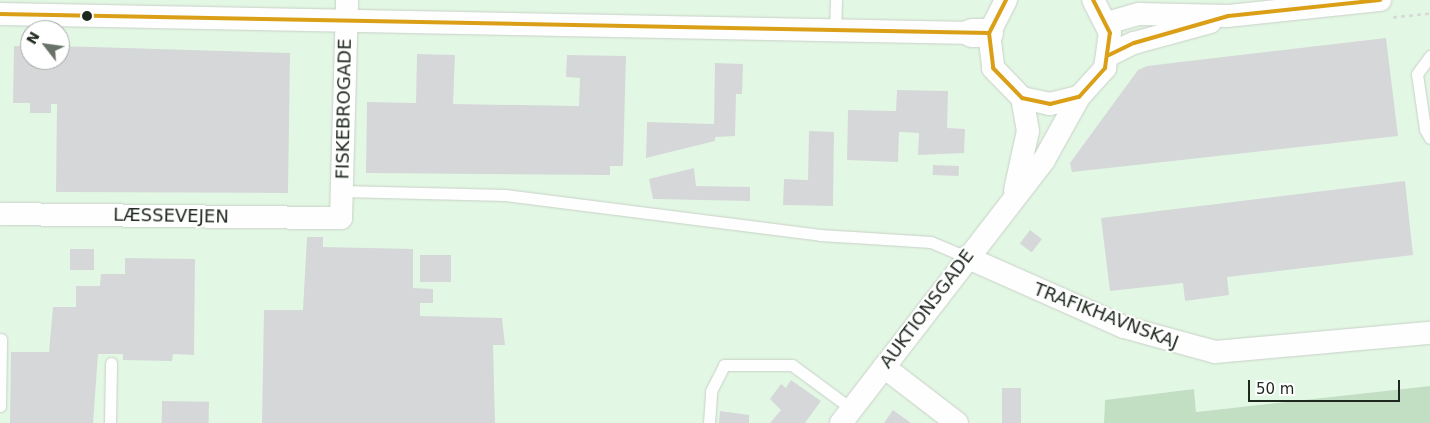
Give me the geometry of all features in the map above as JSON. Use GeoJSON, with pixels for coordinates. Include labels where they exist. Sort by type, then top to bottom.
{"type":"FeatureCollection","features":[{"type":"Feature","properties":{"kind":"street"},"geometry":{"type":"LineString","coordinates":[[981,33],[993,68],[1022,98],[1050,104],[1079,96],[1098,79],[1109,55],[1107,23],[1093,0]]}},
{"type":"Feature","properties":{"kind":"street"},"geometry":{"type":"LineString","coordinates":[[981,33],[1002,1]]}},
{"type":"Feature","properties":{"kind":"street"},"geometry":{"type":"LineString","coordinates":[[1107,23],[1140,14],[1228,16],[1381,9]]}},
{"type":"Feature","properties":{"kind":"street"},"geometry":{"type":"LineString","coordinates":[[0,14],[347,11],[835,30],[981,33]]}},
{"type":"Feature","properties":{"kind":"street","name":"FISKEBROGADE"},"geometry":{"type":"LineString","coordinates":[[342,218],[347,11]]}},
{"type":"Feature","properties":{"kind":"street"},"geometry":{"type":"LineString","coordinates":[[1109,55],[1134,43],[1228,16]]}},
{"type":"Feature","properties":{"kind":"street","name":"AUKTIONSGADE"},"geometry":{"type":"LineString","coordinates":[[846,416],[1014,194],[1055,143],[1079,96]]}},
{"type":"Feature","properties":{"kind":"street","name":"AUKTIONSGADE"},"geometry":{"type":"LineString","coordinates":[[1014,194],[1028,131],[1022,98]]}},
{"type":"Feature","properties":{"kind":"street","name":"LÆSSEVEJEN"},"geometry":{"type":"LineString","coordinates":[[0,214],[342,218]]}},
{"type":"Feature","properties":{"kind":"street","name":"TRAFIKHAVNSKAJ"},"geometry":{"type":"LineString","coordinates":[[966,257],[1124,327],[1215,352],[1430,333]]}},
{"type":"Feature","properties":{"kind":"street"},"geometry":{"type":"LineString","coordinates":[[884,367],[957,423]]}},
{"type":"Feature","properties":{"kind":"lane"},"geometry":{"type":"LineString","coordinates":[[835,30],[836,0]]}},
{"type":"Feature","properties":{"kind":"lane"},"geometry":{"type":"LineString","coordinates":[[1428,132],[1417,74],[1430,56]]}},
{"type":"Feature","properties":{"kind":"lane"},"geometry":{"type":"LineString","coordinates":[[342,191],[505,195],[820,235],[931,242],[966,257]]}},
{"type":"Feature","properties":{"kind":"lane"},"geometry":{"type":"LineString","coordinates":[[0,406],[1,339]]}},
{"type":"Feature","properties":{"kind":"lane"},"geometry":{"type":"LineString","coordinates":[[110,423],[111,363]]}},
{"type":"Feature","properties":{"kind":"lane"},"geometry":{"type":"LineString","coordinates":[[708,423],[711,391],[724,365],[792,365],[846,416]]}},
{"type":"Feature","properties":{"kind":"path"},"geometry":{"type":"LineString","coordinates":[[1381,9],[1430,13]]}},
{"type":"Feature","properties":{"kind":"shaded area"},"geometry":{"type":"Polygon","coordinates":[[[0,0],[1430,0],[1430,386],[1196,412],[1194,389],[1105,400],[1104,423],[0,423],[0,0]]]}},
{"type":"Feature","properties":{"kind":"shaded area"},"geometry":{"type":"Polygon","coordinates":[[[1430,386],[1430,423],[1104,423],[1105,400],[1194,389],[1196,412],[1430,386]]]}},
{"type":"Feature","properties":{"kind":"building"},"geometry":{"type":"Polygon","coordinates":[[[1386,38],[1398,136],[1072,172],[1070,163],[1138,70],[1147,66],[1386,38]]]}},
{"type":"Feature","properties":{"kind":"building"},"geometry":{"type":"Polygon","coordinates":[[[14,46],[20,46],[20,70],[70,70],[70,46],[290,53],[288,193],[56,192],[57,104],[51,104],[51,113],[30,113],[30,103],[13,103],[14,46]]]}},
{"type":"Feature","properties":{"kind":"building"},"geometry":{"type":"Polygon","coordinates":[[[417,54],[455,55],[453,104],[579,106],[580,78],[566,77],[567,55],[626,56],[623,166],[610,166],[610,175],[366,173],[367,102],[416,103],[417,54]]]}},
{"type":"Feature","properties":{"kind":"building"},"geometry":{"type":"Polygon","coordinates":[[[715,63],[743,64],[742,94],[736,94],[735,136],[715,137],[715,141],[646,158],[647,122],[714,124],[715,63]]]}},
{"type":"Feature","properties":{"kind":"building"},"geometry":{"type":"Polygon","coordinates":[[[897,90],[948,91],[947,128],[965,129],[964,153],[918,155],[919,133],[899,132],[898,162],[847,160],[848,110],[896,111],[897,90]]]}},
{"type":"Feature","properties":{"kind":"building"},"geometry":{"type":"Polygon","coordinates":[[[809,131],[834,132],[833,206],[783,205],[784,179],[808,180],[809,131]]]}},
{"type":"Feature","properties":{"kind":"building"},"geometry":{"type":"Polygon","coordinates":[[[933,165],[959,166],[959,176],[933,175],[933,165]]]}},
{"type":"Feature","properties":{"kind":"building"},"geometry":{"type":"Polygon","coordinates":[[[694,168],[696,186],[750,187],[750,201],[653,199],[649,179],[694,168]]]}},
{"type":"Feature","properties":{"kind":"building"},"geometry":{"type":"Polygon","coordinates":[[[1405,181],[1413,255],[1227,277],[1229,295],[1185,301],[1183,283],[1110,291],[1101,218],[1405,181]]]}},
{"type":"Feature","properties":{"kind":"building"},"geometry":{"type":"Polygon","coordinates":[[[1030,230],[1042,239],[1032,253],[1020,244],[1030,230]]]}},
{"type":"Feature","properties":{"kind":"building"},"geometry":{"type":"Polygon","coordinates":[[[307,237],[323,237],[323,247],[413,249],[413,288],[433,289],[433,303],[420,303],[420,316],[502,318],[505,345],[493,345],[495,423],[262,423],[264,310],[303,310],[307,237]]]}},
{"type":"Feature","properties":{"kind":"building"},"geometry":{"type":"Polygon","coordinates":[[[70,249],[94,249],[94,270],[70,270],[70,249]]]}},
{"type":"Feature","properties":{"kind":"building"},"geometry":{"type":"Polygon","coordinates":[[[420,255],[451,255],[451,282],[420,282],[420,255]]]}},
{"type":"Feature","properties":{"kind":"building"},"geometry":{"type":"Polygon","coordinates":[[[125,258],[195,259],[194,355],[173,354],[172,361],[123,360],[123,354],[98,354],[93,423],[10,423],[11,352],[49,352],[53,307],[76,307],[76,286],[100,286],[101,274],[125,274],[125,258]]]}},
{"type":"Feature","properties":{"kind":"building"},"geometry":{"type":"Polygon","coordinates":[[[791,380],[821,401],[805,423],[770,423],[781,410],[770,399],[781,384],[786,388],[791,380]]]}},
{"type":"Feature","properties":{"kind":"building"},"geometry":{"type":"Polygon","coordinates":[[[1002,388],[1021,388],[1021,423],[1002,423],[1002,388]]]}},
{"type":"Feature","properties":{"kind":"building"},"geometry":{"type":"Polygon","coordinates":[[[162,401],[209,402],[209,423],[162,423],[162,401]]]}},
{"type":"Feature","properties":{"kind":"building"},"geometry":{"type":"Polygon","coordinates":[[[893,410],[911,423],[884,423],[893,410]]]}},
{"type":"Feature","properties":{"kind":"building"},"geometry":{"type":"Polygon","coordinates":[[[720,411],[749,415],[749,423],[719,423],[720,411]]]}},
{"type":"Feature","properties":{"kind":"transit line"},"geometry":{"type":"LineString","coordinates":[[1006,0],[989,33],[993,68],[1022,98],[1050,104],[1079,97],[1105,68],[1110,33],[1093,0]]}},
{"type":"Feature","properties":{"kind":"transit line"},"geometry":{"type":"LineString","coordinates":[[1109,55],[1134,43],[1228,16],[1380,0]]}},
{"type":"Feature","properties":{"kind":"transit line"},"geometry":{"type":"LineString","coordinates":[[0,14],[989,33]]}}]}
